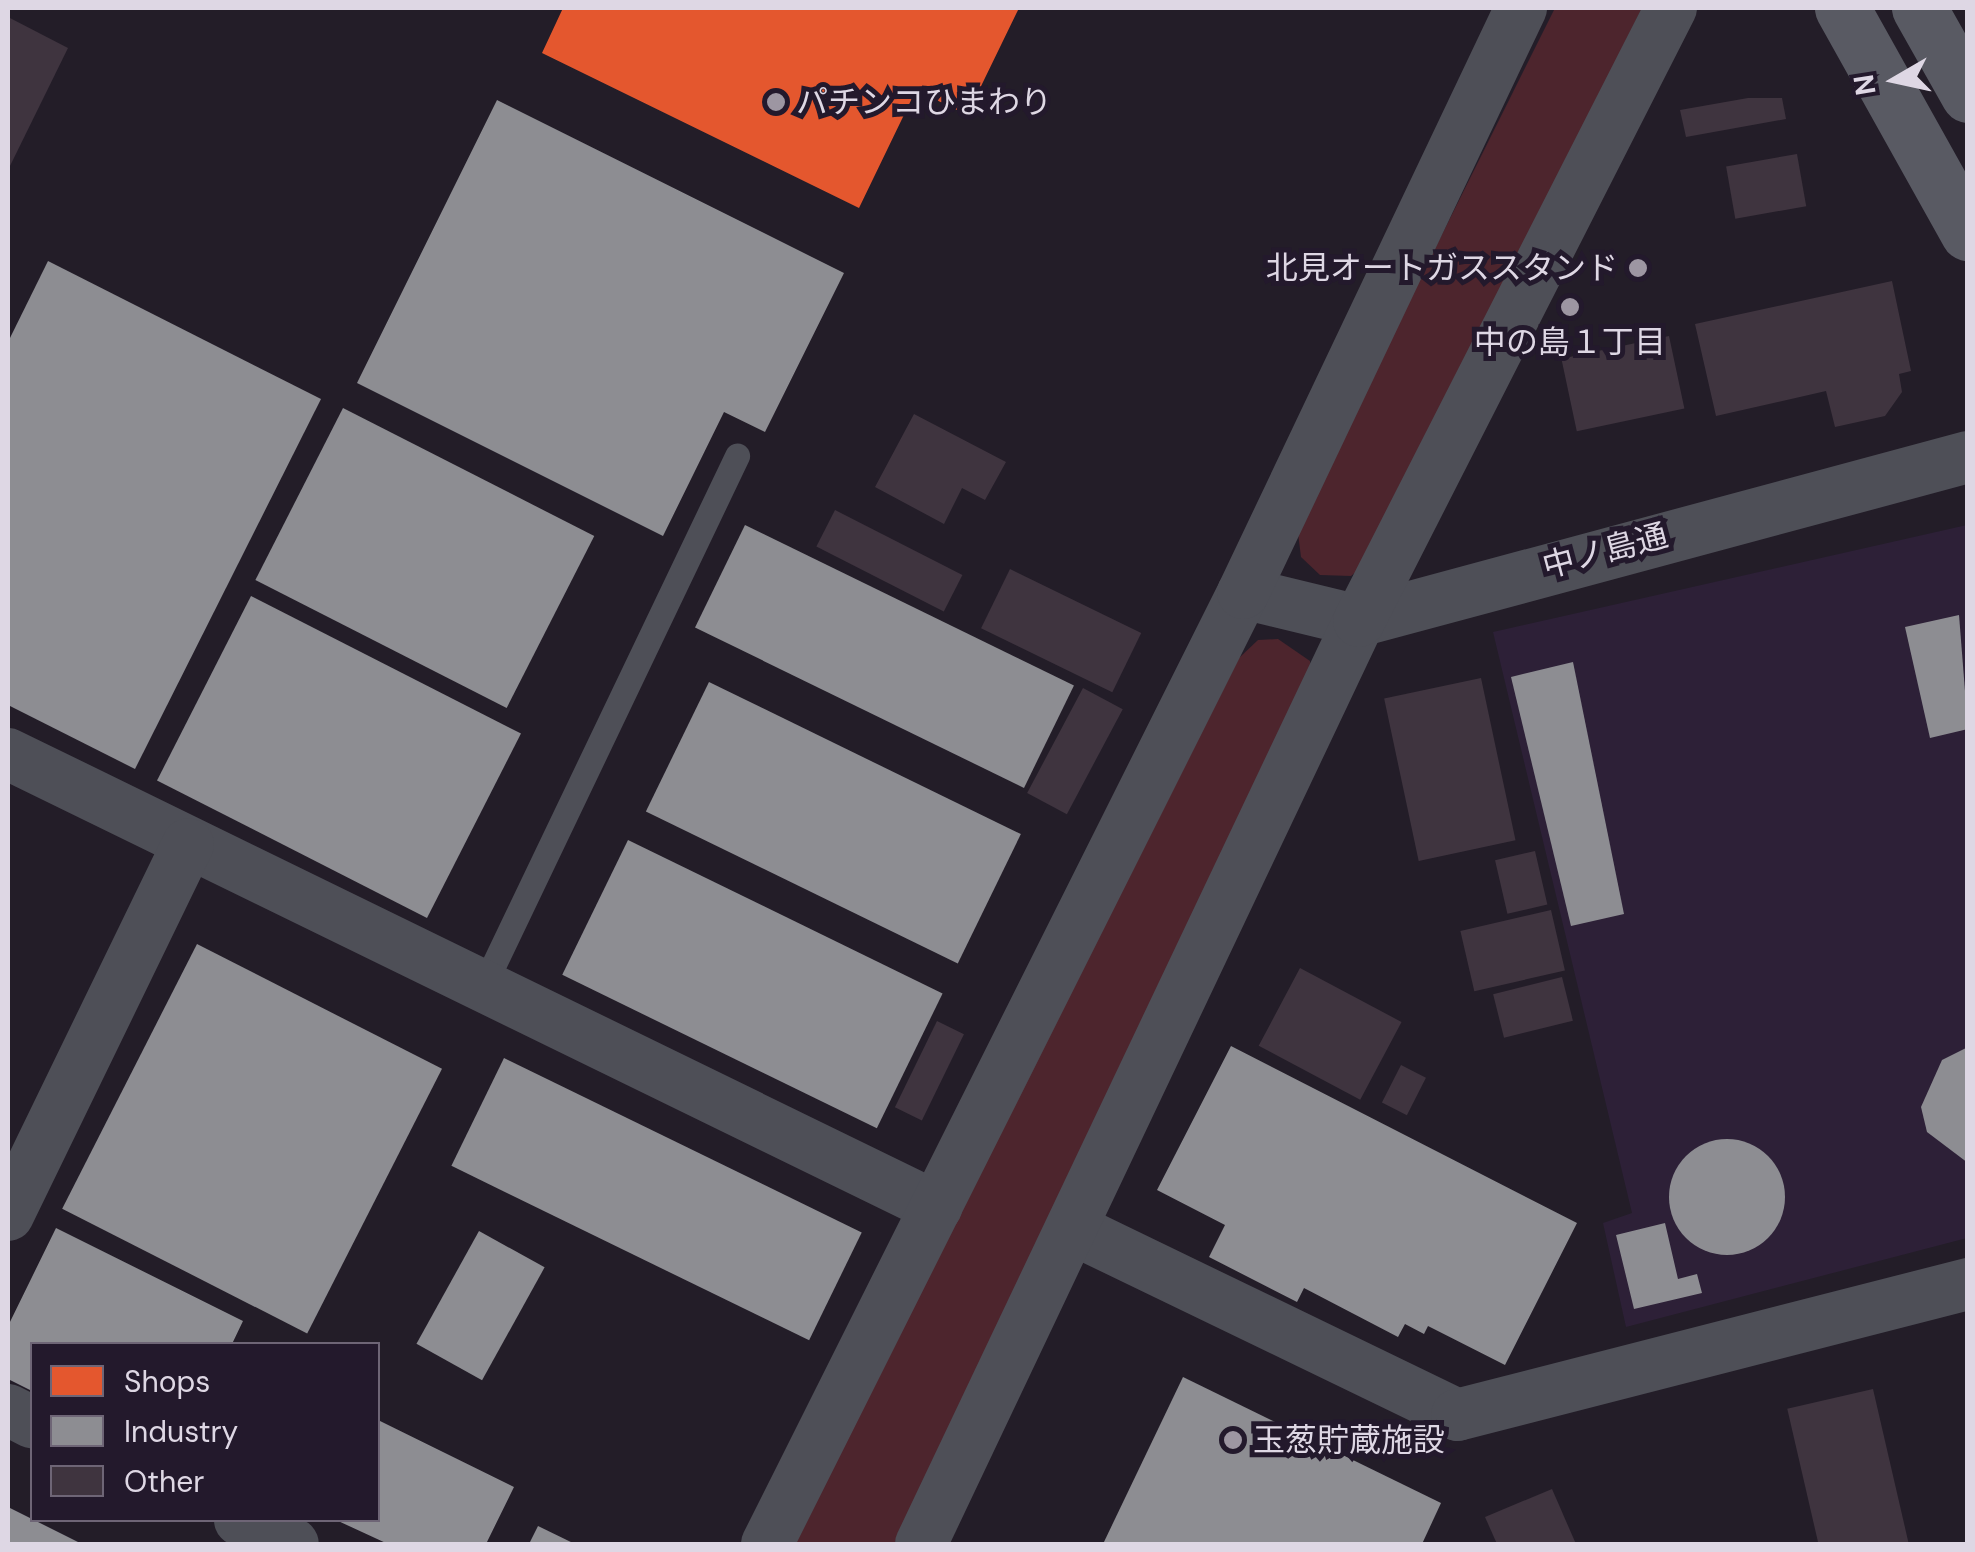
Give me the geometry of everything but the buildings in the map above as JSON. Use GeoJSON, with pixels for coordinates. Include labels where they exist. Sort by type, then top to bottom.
{"type":"FeatureCollection","features":[{"type":"Feature","properties":{"kind":"street"},"geometry":{"type":"LineString","coordinates":[[768,1544],[1243,593],[1521,8]]}},
{"type":"Feature","properties":{"kind":"street"},"geometry":{"type":"LineString","coordinates":[[920,1544],[1358,621],[1671,8]]}},
{"type":"Feature","properties":{"kind":"street"},"geometry":{"type":"LineString","coordinates":[[1842,8],[1968,233]]}},
{"type":"Feature","properties":{"kind":"street"},"geometry":{"type":"LineString","coordinates":[[1919,8],[1968,95]]}},
{"type":"Feature","properties":{"kind":"street","name":"中ノ島通"},"geometry":{"type":"LineString","coordinates":[[1243,593],[1358,621],[1968,457]]}},
{"type":"Feature","properties":{"kind":"street"},"geometry":{"type":"LineString","coordinates":[[8,754],[936,1207]]}},
{"type":"Feature","properties":{"kind":"street"},"geometry":{"type":"LineString","coordinates":[[8,1214],[188,844]]}},
{"type":"Feature","properties":{"kind":"street"},"geometry":{"type":"LineString","coordinates":[[1073,1228],[1457,1415],[1964,1299]]}},
{"type":"Feature","properties":{"kind":"street"},"geometry":{"type":"LineString","coordinates":[[244,1522],[292,1544]]}},
{"type":"Feature","properties":{"kind":"lane"},"geometry":{"type":"LineString","coordinates":[[483,987],[737,456]]}},
{"type":"Feature","properties":{"kind":"shaded area"},"geometry":{"type":"Polygon","coordinates":[[[1555,8],[1642,8],[1376,555],[1351,576],[1320,575],[1301,557],[1297,525],[1555,8]]]}},
{"type":"Feature","properties":{"kind":"shaded area"},"geometry":{"type":"Polygon","coordinates":[[[1967,525],[1967,1238],[1626,1327],[1603,1223],[1632,1213],[1493,632],[1967,525]]]}},
{"type":"Feature","properties":{"kind":"shaded area"},"geometry":{"type":"Polygon","coordinates":[[[1278,639],[1310,661],[1311,691],[894,1544],[791,1544],[1239,658],[1258,640],[1278,639]]]}},
{"type":"Feature","properties":{"kind":"place","name":"パチンコひまわり"},"geometry":{"type":"Point","coordinates":[776,102]}},
{"type":"Feature","properties":{"kind":"place","name":"北見オートガススタンド"},"geometry":{"type":"Point","coordinates":[1638,268]}},
{"type":"Feature","properties":{"kind":"place","name":"中の島１丁目"},"geometry":{"type":"Point","coordinates":[1570,307]}},
{"type":"Feature","properties":{"kind":"place","name":"玉葱貯蔵施設"},"geometry":{"type":"Point","coordinates":[1233,1440]}}]}
